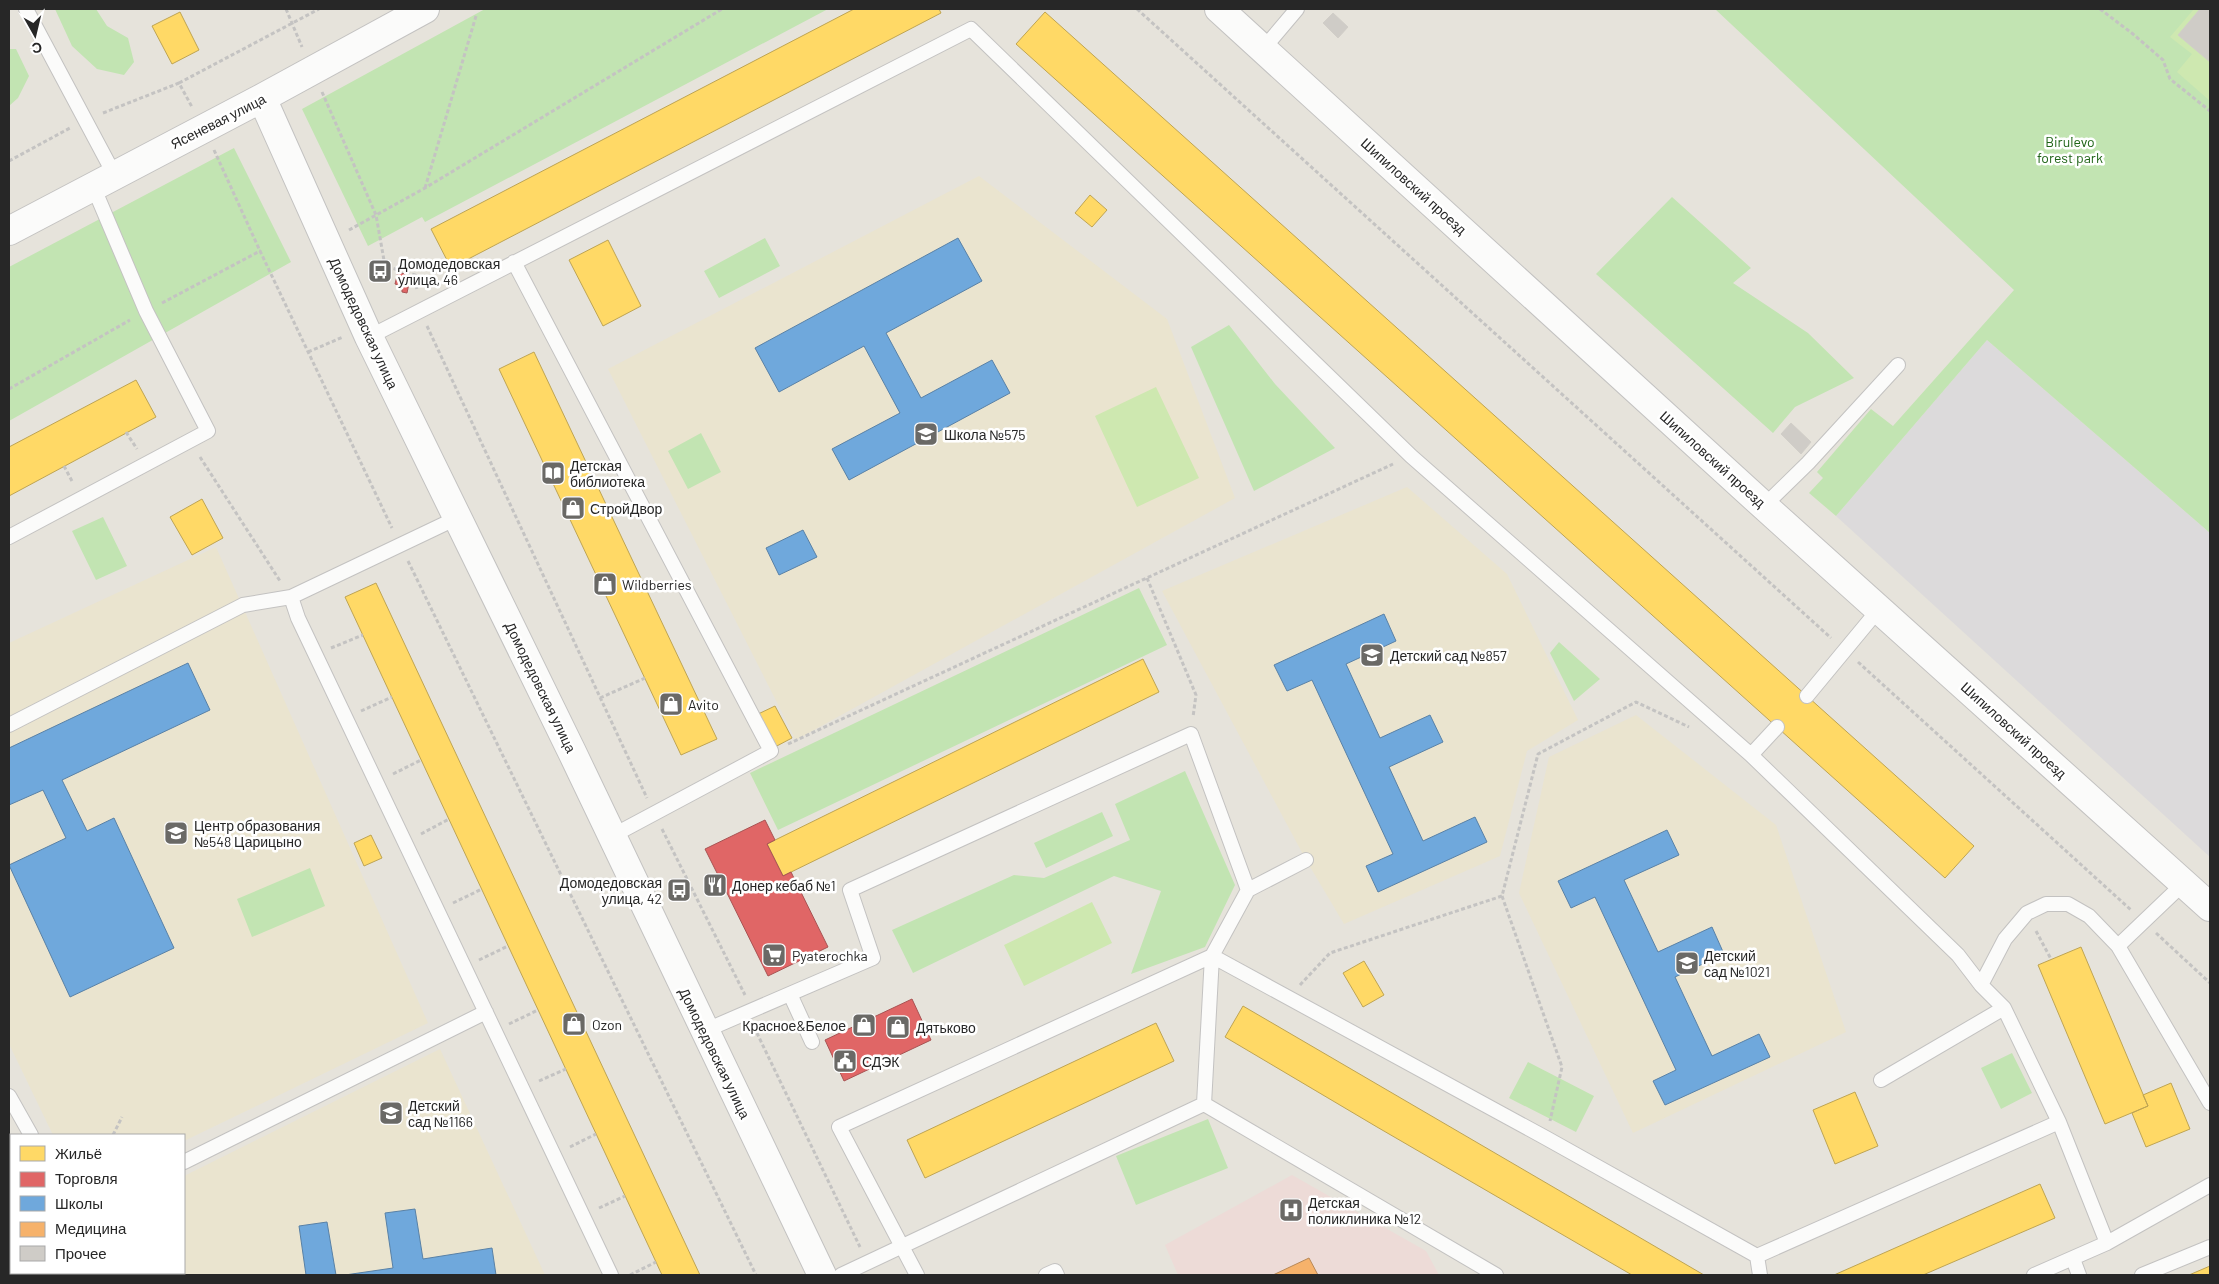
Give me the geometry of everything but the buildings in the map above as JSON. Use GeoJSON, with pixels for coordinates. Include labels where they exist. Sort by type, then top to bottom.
{"type":"FeatureCollection","features":[{"type":"Feature","properties":{"kind":"main road","name":"Ясеневая улица"},"geometry":{"type":"LineString","coordinates":[[9,231],[262,98],[425,9]]}},
{"type":"Feature","properties":{"kind":"main road","name":"Шипиловский проезд"},"geometry":{"type":"LineString","coordinates":[[1219,9],[1264,48],[1764,506],[2210,907]]}},
{"type":"Feature","properties":{"kind":"main road","name":"Домодедовская улица"},"geometry":{"type":"LineString","coordinates":[[262,98],[369,337],[459,517],[822,1275]]}},
{"type":"Feature","properties":{"kind":"lane"},"geometry":{"type":"LineString","coordinates":[[9,537],[208,432],[146,311],[86,119],[26,9]]}},
{"type":"Feature","properties":{"kind":"lane"},"geometry":{"type":"LineString","coordinates":[[1264,48],[1298,9]]}},
{"type":"Feature","properties":{"kind":"lane"},"geometry":{"type":"LineString","coordinates":[[369,337],[971,29],[1411,456],[1751,755],[1958,955],[1981,985],[2004,1008],[2059,1122],[2107,1243]]}},
{"type":"Feature","properties":{"kind":"lane"},"geometry":{"type":"LineString","coordinates":[[514,262],[771,751],[612,836]]}},
{"type":"Feature","properties":{"kind":"lane"},"geometry":{"type":"LineString","coordinates":[[1764,506],[1808,463],[1898,365]]}},
{"type":"Feature","properties":{"kind":"lane"},"geometry":{"type":"LineString","coordinates":[[9,725],[243,605],[290,597],[459,517]]}},
{"type":"Feature","properties":{"kind":"lane"},"geometry":{"type":"LineString","coordinates":[[290,597],[376,783],[611,1275]]}},
{"type":"Feature","properties":{"kind":"lane"},"geometry":{"type":"LineString","coordinates":[[1806,696],[1879,609]]}},
{"type":"Feature","properties":{"kind":"lane"},"geometry":{"type":"LineString","coordinates":[[1751,755],[1777,727]]}},
{"type":"Feature","properties":{"kind":"lane"},"geometry":{"type":"LineString","coordinates":[[704,1031],[873,958],[850,890],[1191,734],[1248,890]]}},
{"type":"Feature","properties":{"kind":"lane"},"geometry":{"type":"LineString","coordinates":[[1204,1104],[1212,956],[1248,890],[1306,860]]}},
{"type":"Feature","properties":{"kind":"lane"},"geometry":{"type":"LineString","coordinates":[[2118,946],[2184,883]]}},
{"type":"Feature","properties":{"kind":"lane"},"geometry":{"type":"LineString","coordinates":[[1981,985],[2005,940],[2027,913],[2046,904],[2068,904],[2090,916],[2118,946],[2210,1103]]}},
{"type":"Feature","properties":{"kind":"lane"},"geometry":{"type":"LineString","coordinates":[[1212,956],[1546,1138],[1757,1256]]}},
{"type":"Feature","properties":{"kind":"lane"},"geometry":{"type":"LineString","coordinates":[[917,1275],[839,1127],[1212,956]]}},
{"type":"Feature","properties":{"kind":"lane"},"geometry":{"type":"LineString","coordinates":[[790,994],[812,1042]]}},
{"type":"Feature","properties":{"kind":"lane"},"geometry":{"type":"LineString","coordinates":[[1881,1080],[2004,1008]]}},
{"type":"Feature","properties":{"kind":"lane"},"geometry":{"type":"LineString","coordinates":[[185,1162],[486,1012]]}},
{"type":"Feature","properties":{"kind":"lane"},"geometry":{"type":"LineString","coordinates":[[9,1096],[30,1134]]}},
{"type":"Feature","properties":{"kind":"lane"},"geometry":{"type":"LineString","coordinates":[[841,1275],[868,1264],[1204,1104]]}},
{"type":"Feature","properties":{"kind":"lane"},"geometry":{"type":"LineString","coordinates":[[1204,1104],[1496,1275]]}},
{"type":"Feature","properties":{"kind":"lane"},"geometry":{"type":"LineString","coordinates":[[1757,1256],[2059,1122]]}},
{"type":"Feature","properties":{"kind":"lane"},"geometry":{"type":"LineString","coordinates":[[2034,1275],[2107,1243],[2210,1185]]}},
{"type":"Feature","properties":{"kind":"lane"},"geometry":{"type":"LineString","coordinates":[[2142,1275],[2210,1247]]}},
{"type":"Feature","properties":{"kind":"lane"},"geometry":{"type":"LineString","coordinates":[[1757,1256],[1760,1275]]}},
{"type":"Feature","properties":{"kind":"lane"},"geometry":{"type":"LineString","coordinates":[[2073,1259],[2080,1275]]}},
{"type":"Feature","properties":{"kind":"lane"},"geometry":{"type":"LineString","coordinates":[[1046,1275],[1055,1271],[1057,1275]]}},
{"type":"Feature","properties":{"kind":"path"},"geometry":{"type":"LineString","coordinates":[[286,9],[376,215],[385,266],[415,275],[420,312],[654,813],[752,1010],[753,1024],[868,1264]]}},
{"type":"Feature","properties":{"kind":"path"},"geometry":{"type":"LineString","coordinates":[[179,83],[318,9]]}},
{"type":"Feature","properties":{"kind":"path"},"geometry":{"type":"LineString","coordinates":[[349,230],[425,188],[722,9]]}},
{"type":"Feature","properties":{"kind":"path"},"geometry":{"type":"LineString","coordinates":[[1137,9],[2210,983]]}},
{"type":"Feature","properties":{"kind":"path"},"geometry":{"type":"LineString","coordinates":[[2100,9],[2163,60],[2170,79],[2210,112]]}},
{"type":"Feature","properties":{"kind":"path"},"geometry":{"type":"LineString","coordinates":[[425,188],[476,16]]}},
{"type":"Feature","properties":{"kind":"path"},"geometry":{"type":"LineString","coordinates":[[9,161],[86,119]]}},
{"type":"Feature","properties":{"kind":"path"},"geometry":{"type":"LineString","coordinates":[[9,390],[146,311],[260,251],[400,546],[756,1275]]}},
{"type":"Feature","properties":{"kind":"path"},"geometry":{"type":"LineString","coordinates":[[190,441],[290,597]]}},
{"type":"Feature","properties":{"kind":"path"},"geometry":{"type":"LineString","coordinates":[[771,751],[1411,456]]}},
{"type":"Feature","properties":{"kind":"path"},"geometry":{"type":"LineString","coordinates":[[1147,578],[1196,695],[1191,734]]}},
{"type":"Feature","properties":{"kind":"path"},"geometry":{"type":"LineString","coordinates":[[315,654],[363,635]]}},
{"type":"Feature","properties":{"kind":"path"},"geometry":{"type":"LineString","coordinates":[[600,698],[644,678]]}},
{"type":"Feature","properties":{"kind":"path"},"geometry":{"type":"LineString","coordinates":[[346,718],[392,697]]}},
{"type":"Feature","properties":{"kind":"path"},"geometry":{"type":"LineString","coordinates":[[1546,1138],[1562,1067],[1502,896],[1538,754],[1636,702],[1698,731]]}},
{"type":"Feature","properties":{"kind":"path"},"geometry":{"type":"LineString","coordinates":[[376,783],[421,760]]}},
{"type":"Feature","properties":{"kind":"path"},"geometry":{"type":"LineString","coordinates":[[405,843],[449,819]]}},
{"type":"Feature","properties":{"kind":"path"},"geometry":{"type":"LineString","coordinates":[[437,910],[482,889]]}},
{"type":"Feature","properties":{"kind":"path"},"geometry":{"type":"LineString","coordinates":[[1289,998],[1330,953],[1502,896]]}},
{"type":"Feature","properties":{"kind":"path"},"geometry":{"type":"LineString","coordinates":[[2027,913],[2051,959]]}},
{"type":"Feature","properties":{"kind":"path"},"geometry":{"type":"LineString","coordinates":[[464,967],[508,946]]}},
{"type":"Feature","properties":{"kind":"path"},"geometry":{"type":"LineString","coordinates":[[494,1031],[538,1010]]}},
{"type":"Feature","properties":{"kind":"path"},"geometry":{"type":"LineString","coordinates":[[522,1089],[566,1069]]}},
{"type":"Feature","properties":{"kind":"path"},"geometry":{"type":"LineString","coordinates":[[114,1134],[122,1117]]}},
{"type":"Feature","properties":{"kind":"path"},"geometry":{"type":"LineString","coordinates":[[554,1156],[596,1134]]}},
{"type":"Feature","properties":{"kind":"path"},"geometry":{"type":"LineString","coordinates":[[582,1216],[625,1196]]}},
{"type":"Feature","properties":{"kind":"path"},"geometry":{"type":"LineString","coordinates":[[630,1275],[656,1262]]}},
{"type":"Feature","properties":{"kind":"shaded area","name":"Школа №575"},"geometry":{"type":"Polygon","coordinates":[[[979,176],[1167,319],[1235,498],[796,740],[608,369],[979,176]]]}},
{"type":"Feature","properties":{"kind":"shaded area"},"geometry":{"type":"Polygon","coordinates":[[[1987,340],[2210,533],[2210,857],[1836,516],[1987,340]]]}},
{"type":"Feature","properties":{"kind":"shaded area","name":"Детский сад №857"},"geometry":{"type":"Polygon","coordinates":[[[1407,487],[1507,574],[1578,720],[1527,751],[1500,856],[1344,924],[1306,860],[1162,591],[1407,487]]]}},
{"type":"Feature","properties":{"kind":"shaded area","name":"Центр образования №548 Царицыно"},"geometry":{"type":"Polygon","coordinates":[[[216,547],[428,1023],[185,1141],[185,1134],[53,1134],[9,1044],[9,643],[216,547]]]}},
{"type":"Feature","properties":{"kind":"shaded area","name":"Детский сад №1021"},"geometry":{"type":"Polygon","coordinates":[[[1636,715],[1776,825],[1846,1032],[1633,1133],[1519,893],[1549,757],[1636,715]]]}},
{"type":"Feature","properties":{"kind":"shaded area","name":"Детский сад №1166"},"geometry":{"type":"Polygon","coordinates":[[[440,1049],[545,1275],[143,1275],[185,1274],[185,1176],[440,1049]]]}},
{"type":"Feature","properties":{"kind":"shaded area","name":"Детская поликлиника №12"},"geometry":{"type":"Polygon","coordinates":[[[1292,1175],[1426,1251],[1439,1275],[1178,1275],[1165,1245],[1292,1175]]]}},
{"type":"Feature","properties":{"kind":"green space"},"geometry":{"type":"Polygon","coordinates":[[[55,9],[96,9],[107,26],[128,38],[134,62],[124,75],[97,69],[72,46],[55,9]]]}},
{"type":"Feature","properties":{"kind":"green space"},"geometry":{"type":"Polygon","coordinates":[[[485,9],[828,9],[425,222],[422,217],[368,246],[302,109],[485,9]]]}},
{"type":"Feature","properties":{"kind":"green space","name":"Birulevo forest park"},"geometry":{"type":"Polygon","coordinates":[[[1715,9],[2210,9],[2210,533],[1987,340],[1836,516],[1809,493],[1823,478],[1817,472],[1871,409],[1893,426],[2014,290],[1715,9]]]}},
{"type":"Feature","properties":{"kind":"green space"},"geometry":{"type":"Polygon","coordinates":[[[2194,9],[2210,9],[2210,101],[2177,72],[2192,54],[2170,37],[2194,9]]]}},
{"type":"Feature","properties":{"kind":"green space"},"geometry":{"type":"Polygon","coordinates":[[[9,49],[16,49],[29,76],[18,98],[9,106],[9,49]]]}},
{"type":"Feature","properties":{"kind":"green space"},"geometry":{"type":"Polygon","coordinates":[[[234,148],[291,262],[9,421],[9,267],[234,148]]]}},
{"type":"Feature","properties":{"kind":"green space"},"geometry":{"type":"Polygon","coordinates":[[[1672,197],[1751,268],[1733,283],[1808,333],[1854,378],[1795,407],[1773,433],[1596,274],[1672,197]]]}},
{"type":"Feature","properties":{"kind":"green space"},"geometry":{"type":"Polygon","coordinates":[[[765,238],[780,266],[719,298],[704,271],[765,238]]]}},
{"type":"Feature","properties":{"kind":"green space"},"geometry":{"type":"Polygon","coordinates":[[[1229,325],[1275,384],[1335,448],[1254,491],[1191,347],[1229,325]]]}},
{"type":"Feature","properties":{"kind":"green space"},"geometry":{"type":"Polygon","coordinates":[[[1156,387],[1199,478],[1137,507],[1095,416],[1156,387]]]}},
{"type":"Feature","properties":{"kind":"green space"},"geometry":{"type":"Polygon","coordinates":[[[701,433],[721,472],[688,489],[668,451],[701,433]]]}},
{"type":"Feature","properties":{"kind":"green space"},"geometry":{"type":"Polygon","coordinates":[[[103,517],[127,566],[96,580],[72,531],[103,517]]]}},
{"type":"Feature","properties":{"kind":"green space"},"geometry":{"type":"Polygon","coordinates":[[[1139,588],[1167,645],[778,830],[750,773],[1139,588]]]}},
{"type":"Feature","properties":{"kind":"green space"},"geometry":{"type":"Polygon","coordinates":[[[1559,642],[1600,679],[1574,701],[1550,653],[1559,642]]]}},
{"type":"Feature","properties":{"kind":"green space"},"geometry":{"type":"Polygon","coordinates":[[[1185,771],[1235,885],[1205,947],[1131,974],[1161,891],[1114,876],[913,973],[892,930],[1014,875],[1044,878],[1130,840],[1115,804],[1185,771]]]}},
{"type":"Feature","properties":{"kind":"green space"},"geometry":{"type":"Polygon","coordinates":[[[1102,812],[1113,836],[1046,868],[1034,843],[1102,812]]]}},
{"type":"Feature","properties":{"kind":"green space"},"geometry":{"type":"Polygon","coordinates":[[[310,868],[325,906],[252,937],[237,899],[310,868]]]}},
{"type":"Feature","properties":{"kind":"green space"},"geometry":{"type":"Polygon","coordinates":[[[1092,902],[1112,943],[1024,986],[1004,945],[1092,902]]]}},
{"type":"Feature","properties":{"kind":"green space"},"geometry":{"type":"Polygon","coordinates":[[[2012,1053],[2032,1093],[2001,1109],[1981,1068],[2012,1053]]]}},
{"type":"Feature","properties":{"kind":"green space"},"geometry":{"type":"Polygon","coordinates":[[[1528,1062],[1594,1096],[1576,1132],[1509,1098],[1528,1062]]]}},
{"type":"Feature","properties":{"kind":"green space"},"geometry":{"type":"Polygon","coordinates":[[[1208,1119],[1228,1168],[1136,1205],[1116,1156],[1208,1119]]]}},
{"type":"Feature","properties":{"kind":"place","name":"Домодедовская улица, 46"},"geometry":{"type":"Point","coordinates":[380,271]}},
{"type":"Feature","properties":{"kind":"place","name":"Школа №575"},"geometry":{"type":"Point","coordinates":[926,434]}},
{"type":"Feature","properties":{"kind":"place","name":"Детская библиотека"},"geometry":{"type":"Point","coordinates":[553,473]}},
{"type":"Feature","properties":{"kind":"place","name":"СтройДвор"},"geometry":{"type":"Point","coordinates":[573,508]}},
{"type":"Feature","properties":{"kind":"place","name":"Wildberries"},"geometry":{"type":"Point","coordinates":[605,584]}},
{"type":"Feature","properties":{"kind":"place","name":"Детский сад №857"},"geometry":{"type":"Point","coordinates":[1372,655]}},
{"type":"Feature","properties":{"kind":"place","name":"Avito"},"geometry":{"type":"Point","coordinates":[671,704]}},
{"type":"Feature","properties":{"kind":"place","name":"Центр образования №548 Царицыно"},"geometry":{"type":"Point","coordinates":[176,833]}},
{"type":"Feature","properties":{"kind":"place","name":"Донер кебаб №1"},"geometry":{"type":"Point","coordinates":[715,885]}},
{"type":"Feature","properties":{"kind":"place","name":"Домодедовская улица, 42"},"geometry":{"type":"Point","coordinates":[679,890]}},
{"type":"Feature","properties":{"kind":"place","name":"Pyaterochka"},"geometry":{"type":"Point","coordinates":[774,955]}},
{"type":"Feature","properties":{"kind":"place","name":"Детский сад №1021"},"geometry":{"type":"Point","coordinates":[1687,963]}},
{"type":"Feature","properties":{"kind":"place","name":"Ozon"},"geometry":{"type":"Point","coordinates":[574,1024]}},
{"type":"Feature","properties":{"kind":"place","name":"Красное&Белое"},"geometry":{"type":"Point","coordinates":[864,1025]}},
{"type":"Feature","properties":{"kind":"place","name":"Дятьково"},"geometry":{"type":"Point","coordinates":[898,1027]}},
{"type":"Feature","properties":{"kind":"place","name":"СДЭК"},"geometry":{"type":"Point","coordinates":[845,1061]}},
{"type":"Feature","properties":{"kind":"place","name":"Детский сад №1166"},"geometry":{"type":"Point","coordinates":[391,1113]}},
{"type":"Feature","properties":{"kind":"place","name":"Детская поликлиника №12"},"geometry":{"type":"Point","coordinates":[1291,1210]}}]}
